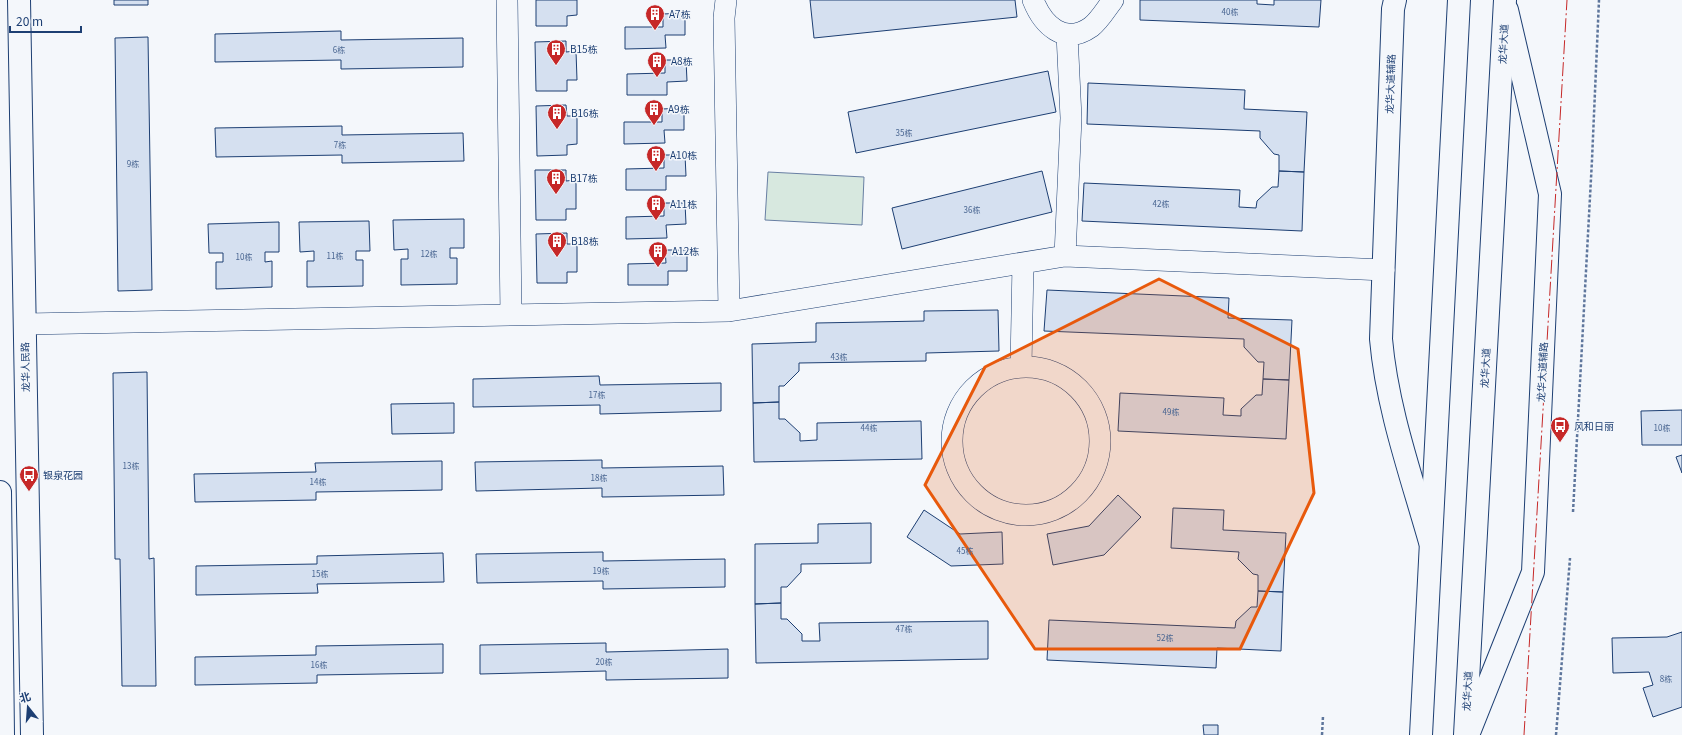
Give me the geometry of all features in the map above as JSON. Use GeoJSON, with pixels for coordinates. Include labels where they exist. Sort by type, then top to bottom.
{"type":"FeatureCollection","features":[{"type":"Feature","properties":{"kind":"main road","name":"龙华人民路"},"geometry":{"type":"LineString","coordinates":[[19,0],[32,735]]}},
{"type":"Feature","properties":{"kind":"main road","name":"龙华大道辅路"},"geometry":{"type":"LineString","coordinates":[[1395,0],[1393,10],[1384,270],[1380,339],[1383,366],[1390,399],[1431,546]]}},
{"type":"Feature","properties":{"kind":"main road"},"geometry":{"type":"LineString","coordinates":[[1421,735],[1459,0]]}},
{"type":"Feature","properties":{"kind":"main road","name":"龙华大道辅路"},"geometry":{"type":"LineString","coordinates":[[1466,735],[1533,572],[1550,194],[1505,1]]}},
{"type":"Feature","properties":{"kind":"main road","name":"龙华大道"},"geometry":{"type":"LineString","coordinates":[[1466,735],[1505,1]]}},
{"type":"Feature","properties":{"kind":"main road"},"geometry":{"type":"LineString","coordinates":[[0,492],[4,735]]}},
{"type":"Feature","properties":{"kind":"street"},"geometry":{"type":"LineString","coordinates":[[507,0],[511,315]]}},
{"type":"Feature","properties":{"kind":"street"},"geometry":{"type":"LineString","coordinates":[[726,0],[724,18],[729,312]]}},
{"type":"Feature","properties":{"kind":"street"},"geometry":{"type":"LineString","coordinates":[[1033,0],[1044,21],[1054,30],[1067,34],[1080,33],[1091,26],[1104,13],[1113,0]]}},
{"type":"Feature","properties":{"kind":"street"},"geometry":{"type":"LineString","coordinates":[[1065,256],[1071,118],[1067,34]]}},
{"type":"Feature","properties":{"kind":"street"},"geometry":{"type":"LineString","coordinates":[[25,324],[729,312],[1065,256],[1384,270]]}},
{"type":"Feature","properties":{"kind":"street"},"geometry":{"type":"LineString","coordinates":[[1021,366],[1023,263]]}},
{"type":"Feature","properties":{"kind":"street"},"geometry":{"type":"LineString","coordinates":[[1021,366],[1050,370],[1076,385],[1093,408],[1101,436],[1097,465],[1082,490],[1059,508],[1030,516],[1001,512],[976,497],[958,474],[951,446],[955,417],[969,392],[993,374],[1021,366]]}},
{"type":"Feature","properties":{"kind":"path"},"geometry":{"type":"LineString","coordinates":[[1573,512],[1599,0]]}},
{"type":"Feature","properties":{"kind":"path"},"geometry":{"type":"LineString","coordinates":[[1556,735],[1570,558]]}},
{"type":"Feature","properties":{"kind":"path"},"geometry":{"type":"LineString","coordinates":[[1322,735],[1323,716]]}},
{"type":"Feature","properties":{"kind":"highlighted area"},"geometry":{"type":"Polygon","coordinates":[[[1159,279],[1298,349],[1314,493],[1240,649],[1035,649],[925,485],[985,367],[1159,279]]]}},
{"type":"Feature","properties":{"kind":"shaded area"},"geometry":{"type":"Polygon","coordinates":[[[768,172],[864,177],[862,225],[765,220],[768,172]]]}},
{"type":"Feature","properties":{"kind":"building"},"geometry":{"type":"Polygon","coordinates":[[[114,0],[148,0],[148,5],[114,5],[114,0]]]}},
{"type":"Feature","properties":{"kind":"building"},"geometry":{"type":"Polygon","coordinates":[[[536,0],[577,0],[577,15],[567,16],[567,26],[536,26],[536,0]]]}},
{"type":"Feature","properties":{"kind":"building"},"geometry":{"type":"Polygon","coordinates":[[[810,0],[1015,0],[1017,17],[814,38],[810,0]]]}},
{"type":"Feature","properties":{"kind":"building"},"geometry":{"type":"Polygon","coordinates":[[[1140,0],[1257,0],[1257,4],[1274,5],[1274,0],[1321,0],[1319,27],[1140,20],[1140,0]]]}},
{"type":"Feature","properties":{"kind":"building","name":"A7栋"},"geometry":{"type":"Polygon","coordinates":[[[685,13],[685,35],[665,35],[666,48],[625,49],[625,27],[663,27],[663,14],[685,13]]]}},
{"type":"Feature","properties":{"kind":"building"},"geometry":{"type":"Polygon","coordinates":[[[341,31],[341,40],[463,38],[463,67],[341,69],[341,60],[215,62],[215,34],[341,31]]]}},
{"type":"Feature","properties":{"kind":"building"},"geometry":{"type":"Polygon","coordinates":[[[148,37],[152,290],[118,291],[115,38],[148,37]]]}},
{"type":"Feature","properties":{"kind":"building","name":"B15栋"},"geometry":{"type":"Polygon","coordinates":[[[566,41],[566,52],[576,51],[577,80],[567,80],[567,91],[536,91],[535,42],[566,41]]]}},
{"type":"Feature","properties":{"kind":"building","name":"A8栋"},"geometry":{"type":"Polygon","coordinates":[[[665,60],[686,60],[687,81],[667,82],[667,95],[627,95],[627,74],[665,73],[665,60]]]}},
{"type":"Feature","properties":{"kind":"building"},"geometry":{"type":"Polygon","coordinates":[[[1048,71],[1056,112],[856,153],[848,112],[1048,71]]]}},
{"type":"Feature","properties":{"kind":"building"},"geometry":{"type":"Polygon","coordinates":[[[1088,83],[1245,90],[1244,109],[1307,112],[1304,172],[1279,171],[1279,155],[1274,154],[1260,138],[1260,131],[1087,124],[1088,83]]]}},
{"type":"Feature","properties":{"kind":"building","name":"B16栋"},"geometry":{"type":"Polygon","coordinates":[[[566,105],[567,116],[577,116],[577,144],[567,145],[567,155],[537,156],[536,106],[566,105]]]}},
{"type":"Feature","properties":{"kind":"building","name":"A9栋"},"geometry":{"type":"Polygon","coordinates":[[[684,108],[684,130],[664,130],[665,143],[624,144],[624,122],[662,122],[662,109],[684,108]]]}},
{"type":"Feature","properties":{"kind":"building"},"geometry":{"type":"Polygon","coordinates":[[[342,126],[342,135],[463,133],[464,161],[342,163],[342,155],[216,157],[215,128],[342,126]]]}},
{"type":"Feature","properties":{"kind":"building","name":"A10栋"},"geometry":{"type":"Polygon","coordinates":[[[664,155],[685,155],[686,176],[666,176],[666,190],[626,190],[626,169],[664,168],[664,155]]]}},
{"type":"Feature","properties":{"kind":"building","name":"B17栋"},"geometry":{"type":"Polygon","coordinates":[[[535,170],[566,170],[566,181],[576,180],[576,209],[566,209],[566,220],[536,220],[535,170]]]}},
{"type":"Feature","properties":{"kind":"building"},"geometry":{"type":"Polygon","coordinates":[[[1042,171],[1052,212],[902,249],[892,208],[1042,171]]]}},
{"type":"Feature","properties":{"kind":"building"},"geometry":{"type":"Polygon","coordinates":[[[1279,171],[1304,172],[1302,231],[1082,221],[1084,183],[1240,190],[1239,207],[1256,208],[1257,201],[1272,187],[1278,187],[1279,171]]]}},
{"type":"Feature","properties":{"kind":"building","name":"A11栋"},"geometry":{"type":"Polygon","coordinates":[[[664,203],[685,203],[686,224],[666,225],[667,238],[626,239],[626,217],[664,216],[664,203]]]}},
{"type":"Feature","properties":{"kind":"building"},"geometry":{"type":"Polygon","coordinates":[[[464,219],[464,248],[450,248],[450,258],[457,258],[457,284],[401,285],[401,259],[408,259],[408,249],[394,250],[393,220],[464,219]]]}},
{"type":"Feature","properties":{"kind":"building"},"geometry":{"type":"Polygon","coordinates":[[[369,221],[370,251],[356,251],[356,260],[363,260],[363,286],[307,287],[307,261],[314,261],[314,251],[300,252],[299,222],[369,221]]]}},
{"type":"Feature","properties":{"kind":"building"},"geometry":{"type":"Polygon","coordinates":[[[279,222],[279,252],[265,252],[265,262],[272,261],[272,287],[216,289],[216,262],[223,262],[223,253],[209,253],[208,224],[279,222]]]}},
{"type":"Feature","properties":{"kind":"building","name":"B18栋"},"geometry":{"type":"Polygon","coordinates":[[[567,233],[567,244],[577,244],[577,272],[567,272],[567,283],[537,283],[536,234],[567,233]]]}},
{"type":"Feature","properties":{"kind":"building","name":"A12栋"},"geometry":{"type":"Polygon","coordinates":[[[665,250],[687,250],[687,271],[668,271],[668,285],[628,285],[628,264],[666,263],[665,250]]]}},
{"type":"Feature","properties":{"kind":"building"},"geometry":{"type":"Polygon","coordinates":[[[1047,290],[1229,298],[1228,318],[1292,320],[1289,380],[1263,379],[1264,362],[1258,362],[1244,347],[1244,339],[1044,331],[1047,290]]]}},
{"type":"Feature","properties":{"kind":"building"},"geometry":{"type":"Polygon","coordinates":[[[998,310],[999,351],[926,353],[926,361],[799,363],[799,371],[784,386],[779,386],[779,402],[753,403],[752,344],[816,342],[816,323],[924,321],[924,311],[998,310]]]}},
{"type":"Feature","properties":{"kind":"building"},"geometry":{"type":"Polygon","coordinates":[[[147,372],[149,559],[154,558],[156,686],[122,686],[120,559],[115,559],[113,373],[147,372]]]}},
{"type":"Feature","properties":{"kind":"building"},"geometry":{"type":"Polygon","coordinates":[[[599,376],[600,385],[721,383],[721,411],[600,414],[600,405],[473,407],[473,379],[599,376]]]}},
{"type":"Feature","properties":{"kind":"building"},"geometry":{"type":"Polygon","coordinates":[[[1263,379],[1289,380],[1286,439],[1118,431],[1120,393],[1224,398],[1223,415],[1241,416],[1241,409],[1256,395],[1262,395],[1263,379]]]}},
{"type":"Feature","properties":{"kind":"building"},"geometry":{"type":"Polygon","coordinates":[[[779,402],[779,419],[785,419],[800,433],[800,441],[817,440],[817,423],[921,421],[922,459],[754,462],[753,403],[779,402]]]}},
{"type":"Feature","properties":{"kind":"building"},"geometry":{"type":"Polygon","coordinates":[[[454,403],[454,433],[392,434],[391,404],[454,403]]]}},
{"type":"Feature","properties":{"kind":"building"},"geometry":{"type":"Polygon","coordinates":[[[1682,410],[1682,445],[1642,445],[1641,411],[1682,410]]]}},
{"type":"Feature","properties":{"kind":"building"},"geometry":{"type":"Polygon","coordinates":[[[1682,455],[1682,473],[1676,457],[1682,455]]]}},
{"type":"Feature","properties":{"kind":"building"},"geometry":{"type":"Polygon","coordinates":[[[602,460],[602,468],[723,466],[724,495],[602,497],[602,488],[476,491],[475,462],[602,460]]]}},
{"type":"Feature","properties":{"kind":"building"},"geometry":{"type":"Polygon","coordinates":[[[442,461],[442,490],[316,492],[316,500],[195,502],[194,474],[316,472],[315,463],[442,461]]]}},
{"type":"Feature","properties":{"kind":"building"},"geometry":{"type":"Polygon","coordinates":[[[1118,495],[1141,517],[1104,555],[1053,565],[1047,534],[1089,526],[1118,495]]]}},
{"type":"Feature","properties":{"kind":"building"},"geometry":{"type":"Polygon","coordinates":[[[1173,508],[1224,510],[1223,530],[1286,533],[1283,592],[1258,591],[1258,575],[1253,574],[1238,559],[1239,552],[1171,548],[1173,508]]]}},
{"type":"Feature","properties":{"kind":"building"},"geometry":{"type":"Polygon","coordinates":[[[924,510],[960,534],[1002,532],[1003,564],[951,566],[907,537],[924,510]]]}},
{"type":"Feature","properties":{"kind":"building"},"geometry":{"type":"Polygon","coordinates":[[[871,523],[871,563],[801,564],[801,572],[787,587],[781,587],[781,603],[755,604],[755,544],[818,543],[818,524],[871,523]]]}},
{"type":"Feature","properties":{"kind":"building"},"geometry":{"type":"Polygon","coordinates":[[[603,552],[603,561],[725,559],[725,587],[603,589],[603,581],[477,583],[476,554],[603,552]]]}},
{"type":"Feature","properties":{"kind":"building"},"geometry":{"type":"Polygon","coordinates":[[[443,553],[444,582],[317,584],[318,593],[196,595],[196,566],[317,564],[317,556],[443,553]]]}},
{"type":"Feature","properties":{"kind":"building"},"geometry":{"type":"Polygon","coordinates":[[[1258,591],[1283,592],[1281,651],[1217,648],[1216,668],[1047,660],[1049,620],[1235,628],[1236,621],[1251,607],[1257,607],[1258,591]]]}},
{"type":"Feature","properties":{"kind":"building"},"geometry":{"type":"Polygon","coordinates":[[[781,603],[781,619],[787,619],[802,634],[802,641],[820,641],[819,623],[988,621],[988,659],[756,663],[755,604],[781,603]]]}},
{"type":"Feature","properties":{"kind":"building"},"geometry":{"type":"Polygon","coordinates":[[[1682,632],[1682,707],[1653,717],[1643,688],[1653,685],[1649,672],[1613,673],[1612,638],[1667,637],[1682,632]]]}},
{"type":"Feature","properties":{"kind":"building"},"geometry":{"type":"Polygon","coordinates":[[[606,643],[606,652],[728,649],[728,678],[606,680],[606,671],[480,674],[480,645],[606,643]]]}},
{"type":"Feature","properties":{"kind":"building"},"geometry":{"type":"Polygon","coordinates":[[[443,644],[443,673],[317,675],[317,683],[195,685],[195,657],[316,655],[316,646],[443,644]]]}},
{"type":"Feature","properties":{"kind":"building"},"geometry":{"type":"Polygon","coordinates":[[[1203,725],[1218,725],[1218,735],[1204,735],[1203,725]]]}},
{"type":"Feature","properties":{"kind":"power"},"geometry":{"type":"LineString","coordinates":[[1524,735],[1567,0]]}},
{"type":"Feature","properties":{"kind":"place","name":"A7栋"},"geometry":{"type":"Point","coordinates":[655,31]}},
{"type":"Feature","properties":{"kind":"place","name":"B15栋"},"geometry":{"type":"Point","coordinates":[556,66]}},
{"type":"Feature","properties":{"kind":"place","name":"A8栋"},"geometry":{"type":"Point","coordinates":[657,78]}},
{"type":"Feature","properties":{"kind":"place","name":"A9栋"},"geometry":{"type":"Point","coordinates":[654,126]}},
{"type":"Feature","properties":{"kind":"place","name":"B16栋"},"geometry":{"type":"Point","coordinates":[557,130]}},
{"type":"Feature","properties":{"kind":"place","name":"A10栋"},"geometry":{"type":"Point","coordinates":[656,172]}},
{"type":"Feature","properties":{"kind":"place","name":"B17栋"},"geometry":{"type":"Point","coordinates":[556,195]}},
{"type":"Feature","properties":{"kind":"place","name":"A11栋"},"geometry":{"type":"Point","coordinates":[656,221]}},
{"type":"Feature","properties":{"kind":"place","name":"B18栋"},"geometry":{"type":"Point","coordinates":[557,258]}},
{"type":"Feature","properties":{"kind":"place","name":"A12栋"},"geometry":{"type":"Point","coordinates":[658,268]}},
{"type":"Feature","properties":{"kind":"place","name":"风和日丽"},"geometry":{"type":"Point","coordinates":[1560,443]}},
{"type":"Feature","properties":{"kind":"place","name":"银泉花园"},"geometry":{"type":"Point","coordinates":[29,492]}}]}
